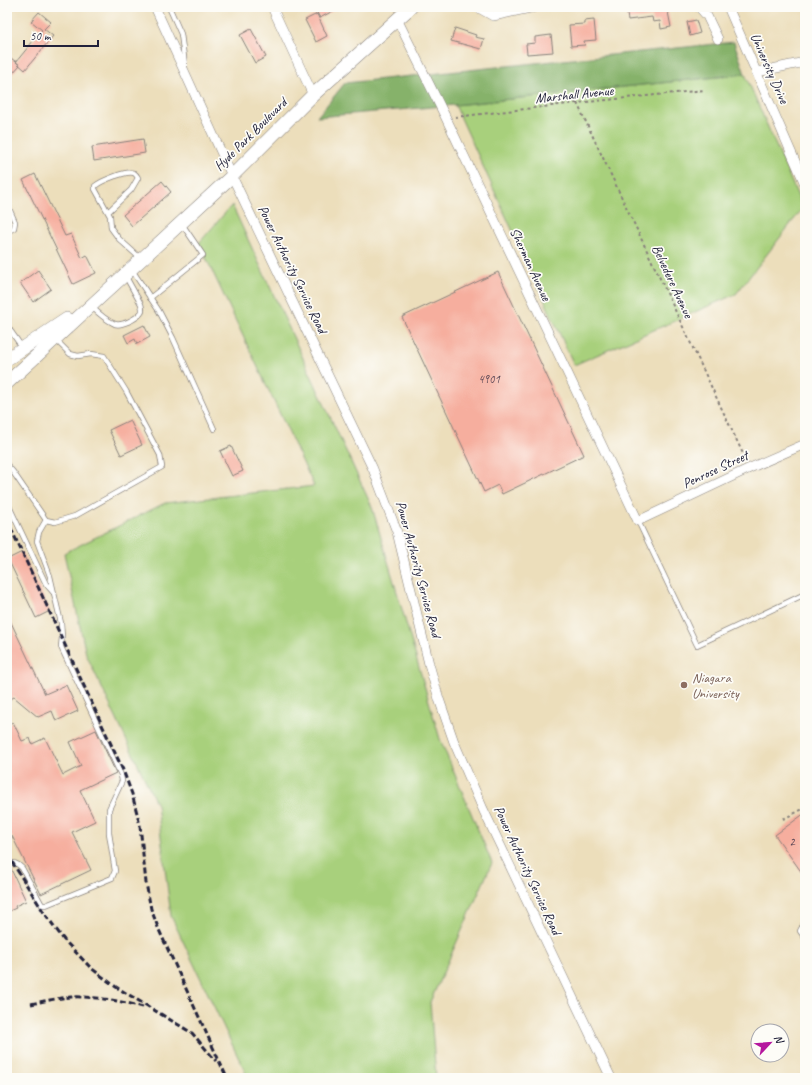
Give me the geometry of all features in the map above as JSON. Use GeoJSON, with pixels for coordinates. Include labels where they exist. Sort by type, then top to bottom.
{"type":"FeatureCollection","features":[{"type":"Feature","properties":{"kind":"main road","name":"Hyde Park Boulevard"},"geometry":{"type":"LineString","coordinates":[[7,384],[232,176],[313,95],[411,7]]}},
{"type":"Feature","properties":{"kind":"main road","name":"Hyde Park Boulevard"},"geometry":{"type":"LineString","coordinates":[[7,359],[114,285]]}},
{"type":"Feature","properties":{"kind":"street","name":"Power Authority Service Road"},"geometry":{"type":"LineString","coordinates":[[155,7],[232,176],[373,469],[386,500],[398,538],[429,664],[454,742],[486,816],[611,1078]]}},
{"type":"Feature","properties":{"kind":"street"},"geometry":{"type":"LineString","coordinates":[[272,7],[313,95]]}},
{"type":"Feature","properties":{"kind":"street"},"geometry":{"type":"LineString","coordinates":[[477,7],[493,16],[535,7]]}},
{"type":"Feature","properties":{"kind":"street"},"geometry":{"type":"LineString","coordinates":[[700,7],[707,16],[718,39]]}},
{"type":"Feature","properties":{"kind":"street","name":"University Drive"},"geometry":{"type":"LineString","coordinates":[[728,7],[805,184]]}},
{"type":"Feature","properties":{"kind":"street","name":"Sherman Avenue"},"geometry":{"type":"LineString","coordinates":[[397,19],[446,118],[638,521]]}},
{"type":"Feature","properties":{"kind":"street"},"geometry":{"type":"LineString","coordinates":[[757,72],[805,62]]}},
{"type":"Feature","properties":{"kind":"street","name":"Penrose Street"},"geometry":{"type":"LineString","coordinates":[[638,521],[750,468],[805,444]]}},
{"type":"Feature","properties":{"kind":"lane"},"geometry":{"type":"LineString","coordinates":[[169,7],[181,34],[186,75]]}},
{"type":"Feature","properties":{"kind":"lane"},"geometry":{"type":"LineString","coordinates":[[108,212],[134,186],[138,178],[136,174],[133,172],[127,173],[103,180],[95,186],[95,189],[110,216],[111,228],[119,239],[142,259]]}},
{"type":"Feature","properties":{"kind":"lane"},"geometry":{"type":"LineString","coordinates":[[7,204],[15,222],[14,228],[7,232]]}},
{"type":"Feature","properties":{"kind":"lane"},"geometry":{"type":"LineString","coordinates":[[150,298],[203,254],[181,223]]}},
{"type":"Feature","properties":{"kind":"lane"},"geometry":{"type":"LineString","coordinates":[[128,272],[159,310],[214,429]]}},
{"type":"Feature","properties":{"kind":"lane"},"geometry":{"type":"LineString","coordinates":[[91,306],[104,318],[117,324],[123,324],[142,313],[141,304],[128,272]]}},
{"type":"Feature","properties":{"kind":"lane"},"geometry":{"type":"LineString","coordinates":[[7,326],[23,349]]}},
{"type":"Feature","properties":{"kind":"lane"},"geometry":{"type":"LineString","coordinates":[[7,465],[46,520],[55,522],[75,516],[162,467],[160,455],[126,391],[104,356],[91,354],[78,356],[70,354],[55,339]]}},
{"type":"Feature","properties":{"kind":"lane"},"geometry":{"type":"LineString","coordinates":[[7,502],[46,584],[53,592]]}},
{"type":"Feature","properties":{"kind":"lane"},"geometry":{"type":"LineString","coordinates":[[7,864],[12,862],[18,864],[22,868],[42,905],[46,905],[112,878],[115,871],[109,833],[109,809],[122,781],[121,775],[61,647],[61,623],[50,576],[37,541],[39,532],[46,520]]}},
{"type":"Feature","properties":{"kind":"lane"},"geometry":{"type":"LineString","coordinates":[[638,521],[697,645],[805,594]]}},
{"type":"Feature","properties":{"kind":"lane"},"geometry":{"type":"LineString","coordinates":[[805,922],[800,932],[805,938]]}},
{"type":"Feature","properties":{"kind":"path","name":"Marshall Avenue"},"geometry":{"type":"LineString","coordinates":[[446,118],[704,90]]}},
{"type":"Feature","properties":{"kind":"path","name":"Belvedere Avenue"},"geometry":{"type":"LineString","coordinates":[[577,103],[750,468]]}},
{"type":"Feature","properties":{"kind":"path"},"geometry":{"type":"LineString","coordinates":[[783,819],[805,808]]}},
{"type":"Feature","properties":{"kind":"green space"},"geometry":{"type":"Polygon","coordinates":[[[734,42],[745,74],[455,105],[317,117],[345,83],[734,42]]]}},
{"type":"Feature","properties":{"kind":"green space"},"geometry":{"type":"Polygon","coordinates":[[[745,74],[803,208],[736,294],[574,365],[455,105],[745,74]]]}},
{"type":"Feature","properties":{"kind":"green space"},"geometry":{"type":"Polygon","coordinates":[[[232,205],[372,507],[440,739],[492,863],[430,1002],[436,1078],[248,1078],[171,916],[157,805],[86,654],[64,553],[165,503],[314,486],[199,243],[232,205]]]}},
{"type":"Feature","properties":{"kind":"building"},"geometry":{"type":"Polygon","coordinates":[[[314,7],[340,7],[320,18],[314,7]]]}},
{"type":"Feature","properties":{"kind":"building"},"geometry":{"type":"Polygon","coordinates":[[[626,7],[667,7],[671,27],[661,29],[660,21],[653,22],[652,17],[628,20],[626,7]]]}},
{"type":"Feature","properties":{"kind":"building"},"geometry":{"type":"Polygon","coordinates":[[[39,12],[51,22],[44,29],[53,36],[25,70],[16,62],[42,30],[31,21],[39,12]]]}},
{"type":"Feature","properties":{"kind":"building"},"geometry":{"type":"Polygon","coordinates":[[[317,14],[327,36],[316,42],[305,20],[317,14]]]}},
{"type":"Feature","properties":{"kind":"building"},"geometry":{"type":"Polygon","coordinates":[[[594,20],[596,40],[584,41],[585,45],[571,46],[569,25],[584,24],[584,21],[594,20]]]}},
{"type":"Feature","properties":{"kind":"building"},"geometry":{"type":"Polygon","coordinates":[[[696,20],[700,33],[690,36],[687,22],[696,20]]]}},
{"type":"Feature","properties":{"kind":"building"},"geometry":{"type":"Polygon","coordinates":[[[455,28],[476,35],[475,37],[484,39],[481,49],[451,41],[455,28]]]}},
{"type":"Feature","properties":{"kind":"building"},"geometry":{"type":"Polygon","coordinates":[[[251,29],[266,57],[255,63],[240,35],[251,29]]]}},
{"type":"Feature","properties":{"kind":"building"},"geometry":{"type":"Polygon","coordinates":[[[551,35],[553,52],[527,54],[526,44],[535,43],[535,37],[551,35]]]}},
{"type":"Feature","properties":{"kind":"building"},"geometry":{"type":"Polygon","coordinates":[[[7,55],[20,65],[12,74],[7,70],[7,55]]]}},
{"type":"Feature","properties":{"kind":"building"},"geometry":{"type":"Polygon","coordinates":[[[143,139],[145,153],[94,161],[92,147],[143,139]]]}},
{"type":"Feature","properties":{"kind":"building"},"geometry":{"type":"Polygon","coordinates":[[[35,174],[65,236],[71,234],[82,258],[87,255],[96,273],[73,284],[23,180],[35,174]]]}},
{"type":"Feature","properties":{"kind":"building"},"geometry":{"type":"Polygon","coordinates":[[[162,181],[171,192],[132,226],[123,215],[162,181]]]}},
{"type":"Feature","properties":{"kind":"building"},"geometry":{"type":"Polygon","coordinates":[[[38,270],[51,289],[33,302],[20,283],[38,270]]]}},
{"type":"Feature","properties":{"kind":"building"},"geometry":{"type":"Polygon","coordinates":[[[498,272],[584,455],[502,494],[498,485],[484,492],[402,317],[498,272]]]}},
{"type":"Feature","properties":{"kind":"building"},"geometry":{"type":"Polygon","coordinates":[[[144,325],[150,337],[137,344],[135,339],[128,343],[124,335],[144,325]]]}},
{"type":"Feature","properties":{"kind":"building"},"geometry":{"type":"Polygon","coordinates":[[[130,420],[142,445],[121,455],[109,430],[130,420]]]}},
{"type":"Feature","properties":{"kind":"building"},"geometry":{"type":"Polygon","coordinates":[[[231,446],[243,471],[232,476],[220,451],[231,446]]]}},
{"type":"Feature","properties":{"kind":"building"},"geometry":{"type":"Polygon","coordinates":[[[22,552],[50,611],[36,618],[8,559],[22,552]]]}},
{"type":"Feature","properties":{"kind":"building"},"geometry":{"type":"Polygon","coordinates":[[[7,614],[45,694],[66,685],[78,711],[56,721],[52,711],[38,717],[14,697],[7,701],[7,614]]]}},
{"type":"Feature","properties":{"kind":"building"},"geometry":{"type":"Polygon","coordinates":[[[13,722],[22,741],[30,738],[32,744],[45,738],[63,775],[81,766],[70,742],[96,730],[116,773],[80,790],[95,821],[72,832],[91,870],[41,894],[12,836],[7,839],[7,725],[13,722]]]}},
{"type":"Feature","properties":{"kind":"building"},"geometry":{"type":"Polygon","coordinates":[[[805,813],[805,877],[775,835],[805,813]]]}},
{"type":"Feature","properties":{"kind":"building"},"geometry":{"type":"Polygon","coordinates":[[[10,867],[26,901],[7,912],[7,868],[10,867]]]}},
{"type":"Feature","properties":{"kind":"railway"},"geometry":{"type":"LineString","coordinates":[[7,520],[123,770],[132,794],[140,825],[146,883],[151,909],[159,930],[227,1078]]}},
{"type":"Feature","properties":{"kind":"railway"},"geometry":{"type":"LineString","coordinates":[[7,854],[43,911],[64,940],[91,968],[116,987],[192,1033],[216,1061]]}},
{"type":"Feature","properties":{"kind":"railway"},"geometry":{"type":"LineString","coordinates":[[31,1004],[61,998],[89,997],[107,999],[143,1007]]}},
{"type":"Feature","properties":{"kind":"place","name":"Niagara University"},"geometry":{"type":"Point","coordinates":[684,685]}}]}
